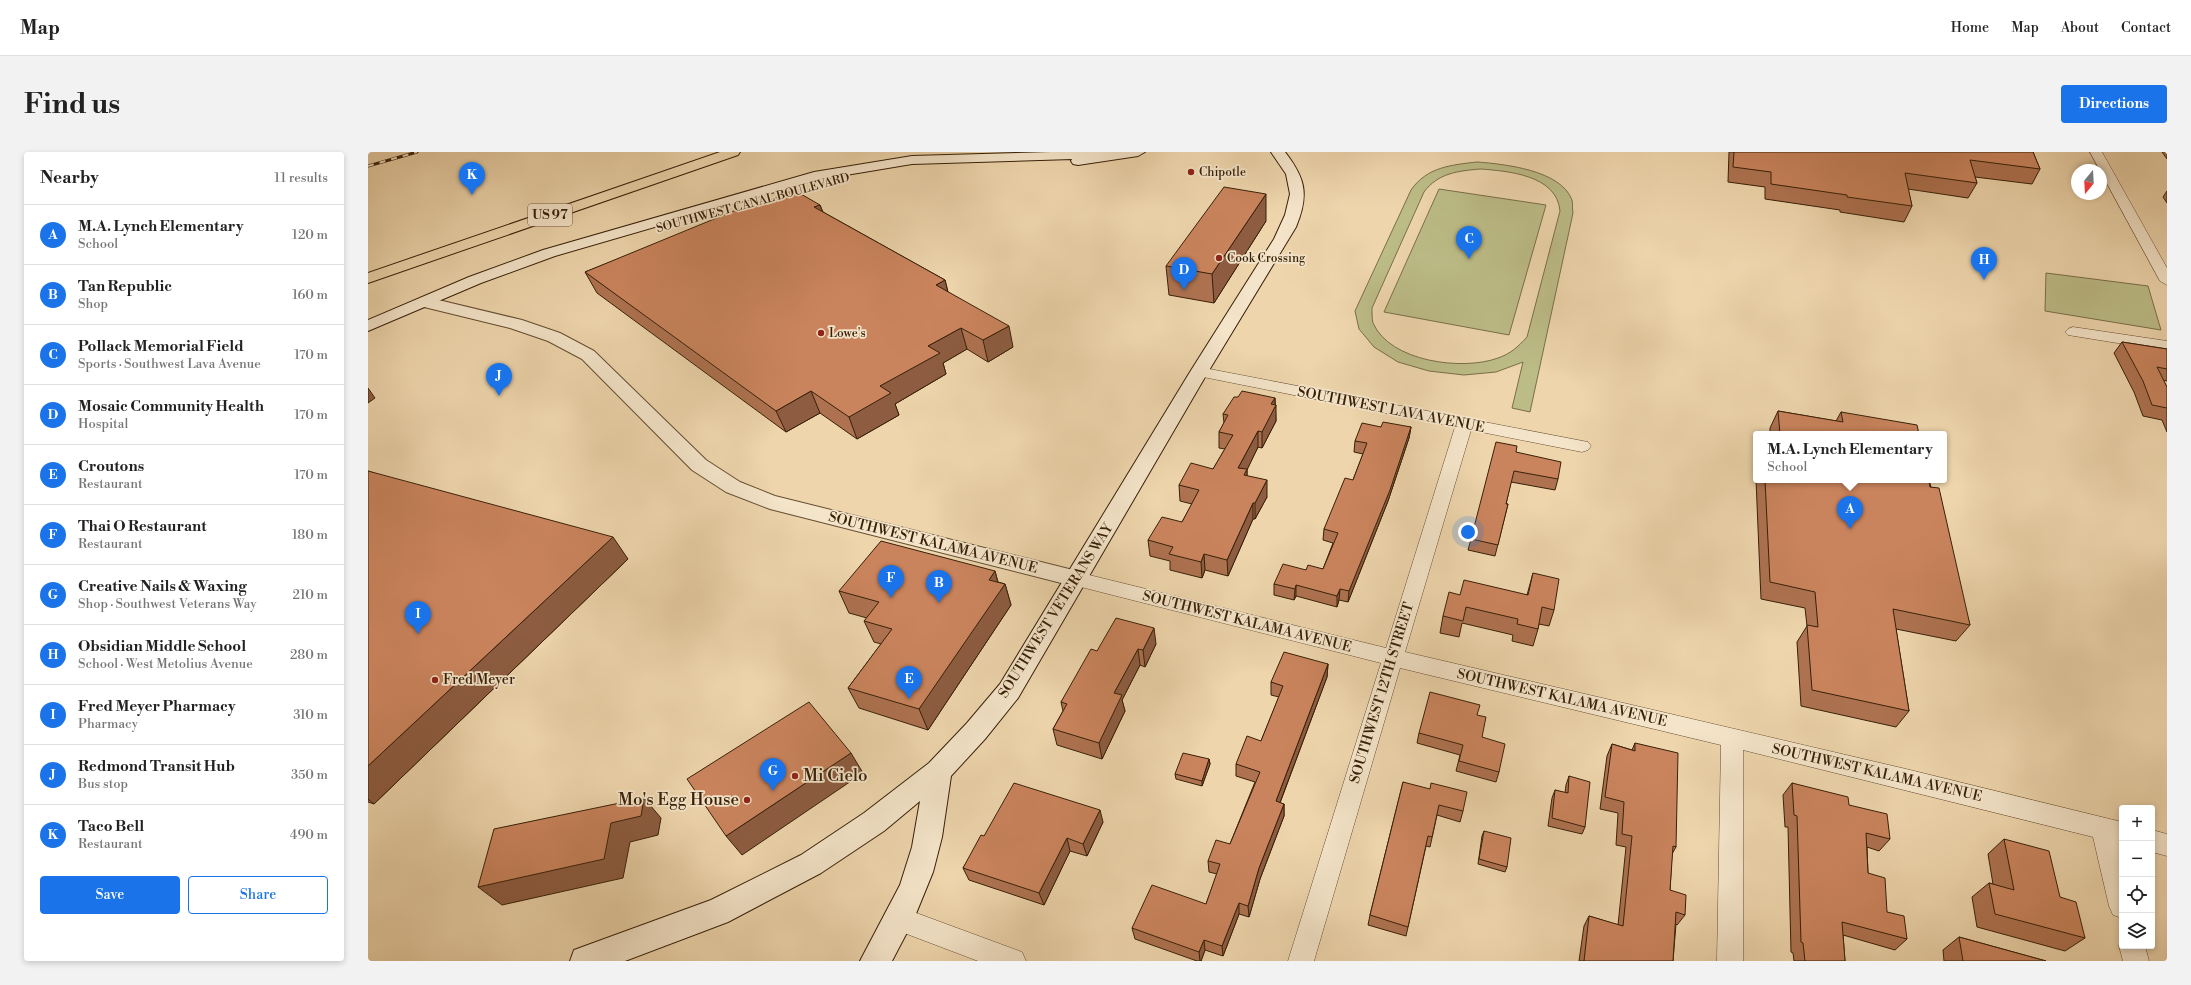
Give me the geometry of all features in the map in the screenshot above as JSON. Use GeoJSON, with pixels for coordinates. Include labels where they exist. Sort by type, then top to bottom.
{"type":"FeatureCollection","features":[{"type":"Feature","properties":{"kind":"highway","name":"US 97"},"geometry":{"type":"LineString","coordinates":[[368,265],[699,152]]}},
{"type":"Feature","properties":{"kind":"highway","name":"US 97"},"geometry":{"type":"LineString","coordinates":[[368,278],[733,152]]}},
{"type":"Feature","properties":{"kind":"highway"},"geometry":{"type":"LineString","coordinates":[[539,219],[565,201],[561,199]]}},
{"type":"Feature","properties":{"kind":"main road","name":"SOUTHWEST CANAL BOULEVARD"},"geometry":{"type":"LineString","coordinates":[[368,326],[475,280],[549,253],[814,176],[858,167],[914,160],[1029,157],[1093,152]]}},
{"type":"Feature","properties":{"kind":"main road","name":"SOUTHWEST CANAL BOULEVARD"},"geometry":{"type":"LineString","coordinates":[[426,302],[485,287],[558,260],[662,228],[843,178],[926,167],[1049,164],[1138,152]]}},
{"type":"Feature","properties":{"kind":"main road","name":"SOUTHWEST VETERANS WAY"},"geometry":{"type":"LineString","coordinates":[[585,961],[718,912],[811,864],[874,822],[938,771],[976,730],[1009,691],[1199,372],[1282,239],[1293,218],[1298,197],[1296,180],[1288,163],[1278,152]]}},
{"type":"Feature","properties":{"kind":"main road","name":"SOUTHWEST KALAMA AVENUE"},"geometry":{"type":"LineString","coordinates":[[426,302],[516,324],[554,337],[588,355],[698,465],[733,487],[770,502],[1077,579]]}},
{"type":"Feature","properties":{"kind":"main road"},"geometry":{"type":"LineString","coordinates":[[875,961],[900,919],[923,859],[938,771]]}},
{"type":"Feature","properties":{"kind":"street"},"geometry":{"type":"LineString","coordinates":[[2096,152],[2167,281]]}},
{"type":"Feature","properties":{"kind":"street"},"geometry":{"type":"LineString","coordinates":[[2073,332],[2167,346]]}},
{"type":"Feature","properties":{"kind":"street","name":"SOUTHWEST LAVA AVENUE"},"geometry":{"type":"LineString","coordinates":[[1199,372],[1582,446]]}},
{"type":"Feature","properties":{"kind":"street","name":"SOUTHWEST 12TH STREET"},"geometry":{"type":"LineString","coordinates":[[1301,961],[1464,424]]}},
{"type":"Feature","properties":{"kind":"street","name":"SOUTHWEST KALAMA AVENUE"},"geometry":{"type":"LineString","coordinates":[[1077,579],[1393,658],[1906,779],[2112,831]]}},
{"type":"Feature","properties":{"kind":"street"},"geometry":{"type":"LineString","coordinates":[[1730,961],[1732,739]]}},
{"type":"Feature","properties":{"kind":"street"},"geometry":{"type":"LineString","coordinates":[[2112,831],[2119,884]]}},
{"type":"Feature","properties":{"kind":"street"},"geometry":{"type":"LineString","coordinates":[[2155,842],[2167,845]]}},
{"type":"Feature","properties":{"kind":"street"},"geometry":{"type":"LineString","coordinates":[[900,919],[1013,961]]}},
{"type":"Feature","properties":{"kind":"street"},"geometry":{"type":"LineString","coordinates":[[2133,949],[2136,961]]}},
{"type":"Feature","properties":{"kind":"green space"},"geometry":{"type":"Polygon","coordinates":[[[1477,162],[1516,167],[1544,175],[1566,190],[1572,200],[1573,213],[1530,412],[1512,408],[1523,362],[1496,372],[1464,375],[1429,371],[1398,362],[1374,347],[1359,329],[1355,311],[1411,190],[1417,182],[1424,176],[1440,168],[1477,162]],[[1480,169],[1449,174],[1436,181],[1424,192],[1372,308],[1373,323],[1382,336],[1395,347],[1411,355],[1448,363],[1466,364],[1483,362],[1498,358],[1510,352],[1527,337],[1560,211],[1557,199],[1541,182],[1529,177],[1504,171],[1480,169]]]}},
{"type":"Feature","properties":{"kind":"green space"},"geometry":{"type":"Polygon","coordinates":[[[1439,189],[1546,205],[1509,335],[1384,312],[1439,189]]]}},
{"type":"Feature","properties":{"kind":"green space"},"geometry":{"type":"Polygon","coordinates":[[[2046,273],[2148,286],[2161,330],[2045,311],[2046,273]]]}},
{"type":"Feature","properties":{"kind":"building"},"geometry":{"type":"Polygon","coordinates":[[[1734,152],[2033,152],[2040,169],[1970,160],[1977,183],[1905,173],[1912,206],[1771,184],[1771,172],[1733,167],[1734,152]]]}},
{"type":"Feature","properties":{"kind":"building"},"geometry":{"type":"Polygon","coordinates":[[[1224,187],[1266,194],[1212,274],[1166,266],[1224,187]]]}},
{"type":"Feature","properties":{"kind":"building","name":"Lowe's"},"geometry":{"type":"Polygon","coordinates":[[[794,190],[820,205],[814,207],[945,280],[936,285],[1009,326],[983,340],[961,328],[928,346],[940,353],[880,386],[891,393],[849,417],[811,391],[776,411],[585,272],[758,201],[762,203],[794,190]]]}},
{"type":"Feature","properties":{"kind":"building"},"geometry":{"type":"Polygon","coordinates":[[[2122,342],[2167,349],[2167,369],[2157,367],[2167,387],[2167,408],[2152,405],[2143,381],[2122,342]]]}},
{"type":"Feature","properties":{"kind":"building"},"geometry":{"type":"Polygon","coordinates":[[[1242,391],[1275,398],[1271,404],[1276,405],[1262,432],[1258,431],[1238,468],[1247,469],[1244,475],[1267,480],[1255,503],[1253,503],[1227,560],[1204,554],[1201,562],[1169,554],[1173,547],[1148,540],[1162,517],[1182,522],[1199,490],[1179,485],[1191,463],[1213,469],[1233,435],[1219,432],[1228,415],[1223,414],[1234,397],[1238,397],[1242,391]]]}},
{"type":"Feature","properties":{"kind":"building"},"geometry":{"type":"Polygon","coordinates":[[[1778,411],[1843,422],[1841,412],[1917,425],[1918,431],[1780,431],[1778,411]]]}},
{"type":"Feature","properties":{"kind":"building"},"geometry":{"type":"Polygon","coordinates":[[[1383,422],[1411,427],[1390,490],[1349,591],[1340,589],[1337,596],[1296,585],[1295,589],[1274,584],[1283,564],[1306,570],[1308,565],[1323,569],[1338,533],[1324,529],[1345,478],[1353,480],[1367,443],[1355,441],[1362,423],[1381,427],[1383,422]]]}},
{"type":"Feature","properties":{"kind":"building"},"geometry":{"type":"Polygon","coordinates":[[[1496,442],[1517,446],[1516,452],[1561,462],[1558,479],[1514,471],[1498,545],[1471,539],[1496,442]]]}},
{"type":"Feature","properties":{"kind":"building","name":"Fred Meyer"},"geometry":{"type":"Polygon","coordinates":[[[368,471],[613,537],[368,766],[368,471]]]}},
{"type":"Feature","properties":{"kind":"building"},"geometry":{"type":"Polygon","coordinates":[[[1765,483],[1929,483],[1930,487],[1939,488],[1970,625],[1893,609],[1909,711],[1812,690],[1807,625],[1818,627],[1815,592],[1770,582],[1765,483]]]}},
{"type":"Feature","properties":{"kind":"building"},"geometry":{"type":"Polygon","coordinates":[[[881,541],[995,571],[989,580],[1005,584],[919,709],[848,688],[892,629],[864,621],[879,602],[839,591],[881,541]]]}},
{"type":"Feature","properties":{"kind":"building"},"geometry":{"type":"Polygon","coordinates":[[[1533,573],[1559,579],[1554,610],[1542,607],[1538,629],[1517,624],[1518,619],[1466,607],[1463,621],[1443,616],[1449,592],[1460,595],[1464,580],[1528,595],[1533,573]]]}},
{"type":"Feature","properties":{"kind":"building"},"geometry":{"type":"Polygon","coordinates":[[[1116,618],[1154,628],[1143,650],[1138,649],[1114,693],[1122,695],[1099,743],[1053,729],[1067,704],[1061,702],[1091,649],[1097,651],[1116,618]]]}},
{"type":"Feature","properties":{"kind":"building"},"geometry":{"type":"Polygon","coordinates":[[[1284,652],[1328,664],[1276,801],[1284,804],[1259,868],[1248,906],[1239,903],[1222,946],[1204,940],[1199,952],[1132,928],[1152,885],[1206,904],[1220,864],[1208,861],[1216,840],[1230,844],[1260,772],[1236,764],[1247,736],[1261,741],[1283,686],[1271,682],[1284,652]]]}},
{"type":"Feature","properties":{"kind":"building"},"geometry":{"type":"Polygon","coordinates":[[[1430,692],[1480,705],[1477,715],[1486,717],[1482,737],[1505,744],[1499,772],[1459,761],[1463,745],[1419,733],[1430,692]]]}},
{"type":"Feature","properties":{"kind":"building"},"geometry":{"type":"Polygon","coordinates":[[[809,702],[851,753],[726,836],[687,779],[809,702]]]}},
{"type":"Feature","properties":{"kind":"building"},"geometry":{"type":"Polygon","coordinates":[[[1635,743],[1678,753],[1676,847],[1673,846],[1670,890],[1686,895],[1685,915],[1676,912],[1673,961],[1584,961],[1589,916],[1623,926],[1632,836],[1622,834],[1624,802],[1605,797],[1612,744],[1635,751],[1635,743]]]}},
{"type":"Feature","properties":{"kind":"building"},"geometry":{"type":"Polygon","coordinates":[[[1183,753],[1209,759],[1202,781],[1175,774],[1183,753]]]}},
{"type":"Feature","properties":{"kind":"building"},"geometry":{"type":"Polygon","coordinates":[[[1569,776],[1590,782],[1585,827],[1552,818],[1555,790],[1568,793],[1569,776]]]}},
{"type":"Feature","properties":{"kind":"building"},"geometry":{"type":"Polygon","coordinates":[[[1403,782],[1430,789],[1431,783],[1467,792],[1463,811],[1439,805],[1432,837],[1428,836],[1408,927],[1370,915],[1403,782]]]}},
{"type":"Feature","properties":{"kind":"building"},"geometry":{"type":"Polygon","coordinates":[[[1014,783],[1100,810],[1083,844],[1067,838],[1039,893],[963,868],[981,835],[984,836],[1014,783]]]}},
{"type":"Feature","properties":{"kind":"building"},"geometry":{"type":"Polygon","coordinates":[[[1792,783],[1848,797],[1849,805],[1887,814],[1890,839],[1866,833],[1868,873],[1885,878],[1887,912],[1904,916],[1907,939],[1842,922],[1845,961],[1805,961],[1803,943],[1801,942],[1797,816],[1794,815],[1792,783]]]}},
{"type":"Feature","properties":{"kind":"building"},"geometry":{"type":"Polygon","coordinates":[[[644,798],[641,816],[611,823],[604,859],[478,887],[494,829],[644,798]]]}},
{"type":"Feature","properties":{"kind":"building"},"geometry":{"type":"Polygon","coordinates":[[[1484,831],[1511,838],[1507,867],[1479,859],[1484,831]]]}},
{"type":"Feature","properties":{"kind":"building"},"geometry":{"type":"Polygon","coordinates":[[[2004,839],[2049,851],[2060,897],[2076,902],[2085,938],[1995,914],[1989,883],[2014,890],[2004,839]]]}},
{"type":"Feature","properties":{"kind":"building"},"geometry":{"type":"Polygon","coordinates":[[[1959,937],[2046,961],[1963,961],[1959,937]]]}},
{"type":"Feature","properties":{"kind":"railway"},"geometry":{"type":"LineString","coordinates":[[368,166],[417,152]]}},
{"type":"Feature","properties":{"kind":"place","name":"Chipotle"},"geometry":{"type":"Point","coordinates":[1191,172]}},
{"type":"Feature","properties":{"kind":"place","name":"Taco Bell"},"geometry":{"type":"Point","coordinates":[472,195]}},
{"type":"Feature","properties":{"kind":"place","name":"Cook Crossing"},"geometry":{"type":"Point","coordinates":[1219,258]}},
{"type":"Feature","properties":{"kind":"place","name":"Pollack Memorial Field"},"geometry":{"type":"Point","coordinates":[1469,259]}},
{"type":"Feature","properties":{"kind":"place","name":"Obsidian Middle School"},"geometry":{"type":"Point","coordinates":[1984,280]}},
{"type":"Feature","properties":{"kind":"place","name":"Mosaic Community Health"},"geometry":{"type":"Point","coordinates":[1184,290]}},
{"type":"Feature","properties":{"kind":"place","name":"Lowe's"},"geometry":{"type":"Point","coordinates":[821,333]}},
{"type":"Feature","properties":{"kind":"place","name":"Redmond Transit Hub"},"geometry":{"type":"Point","coordinates":[499,396]}},
{"type":"Feature","properties":{"kind":"place","name":"M.A. Lynch Elementary"},"geometry":{"type":"Point","coordinates":[1850,529]}},
{"type":"Feature","properties":{"kind":"place","name":"Thai O Restaurant"},"geometry":{"type":"Point","coordinates":[891,598]}},
{"type":"Feature","properties":{"kind":"place","name":"Tan Republic"},"geometry":{"type":"Point","coordinates":[939,603]}},
{"type":"Feature","properties":{"kind":"place","name":"Fred Meyer Pharmacy"},"geometry":{"type":"Point","coordinates":[418,634]}},
{"type":"Feature","properties":{"kind":"place","name":"Fred Meyer"},"geometry":{"type":"Point","coordinates":[435,680]}},
{"type":"Feature","properties":{"kind":"place","name":"Croutons"},"geometry":{"type":"Point","coordinates":[909,699]}},
{"type":"Feature","properties":{"kind":"place","name":"Mi Cielo"},"geometry":{"type":"Point","coordinates":[795,776]}},
{"type":"Feature","properties":{"kind":"place","name":"Creative Nails & Waxing"},"geometry":{"type":"Point","coordinates":[773,791]}},
{"type":"Feature","properties":{"kind":"place","name":"Mo's Egg House"},"geometry":{"type":"Point","coordinates":[747,800]}}]}
